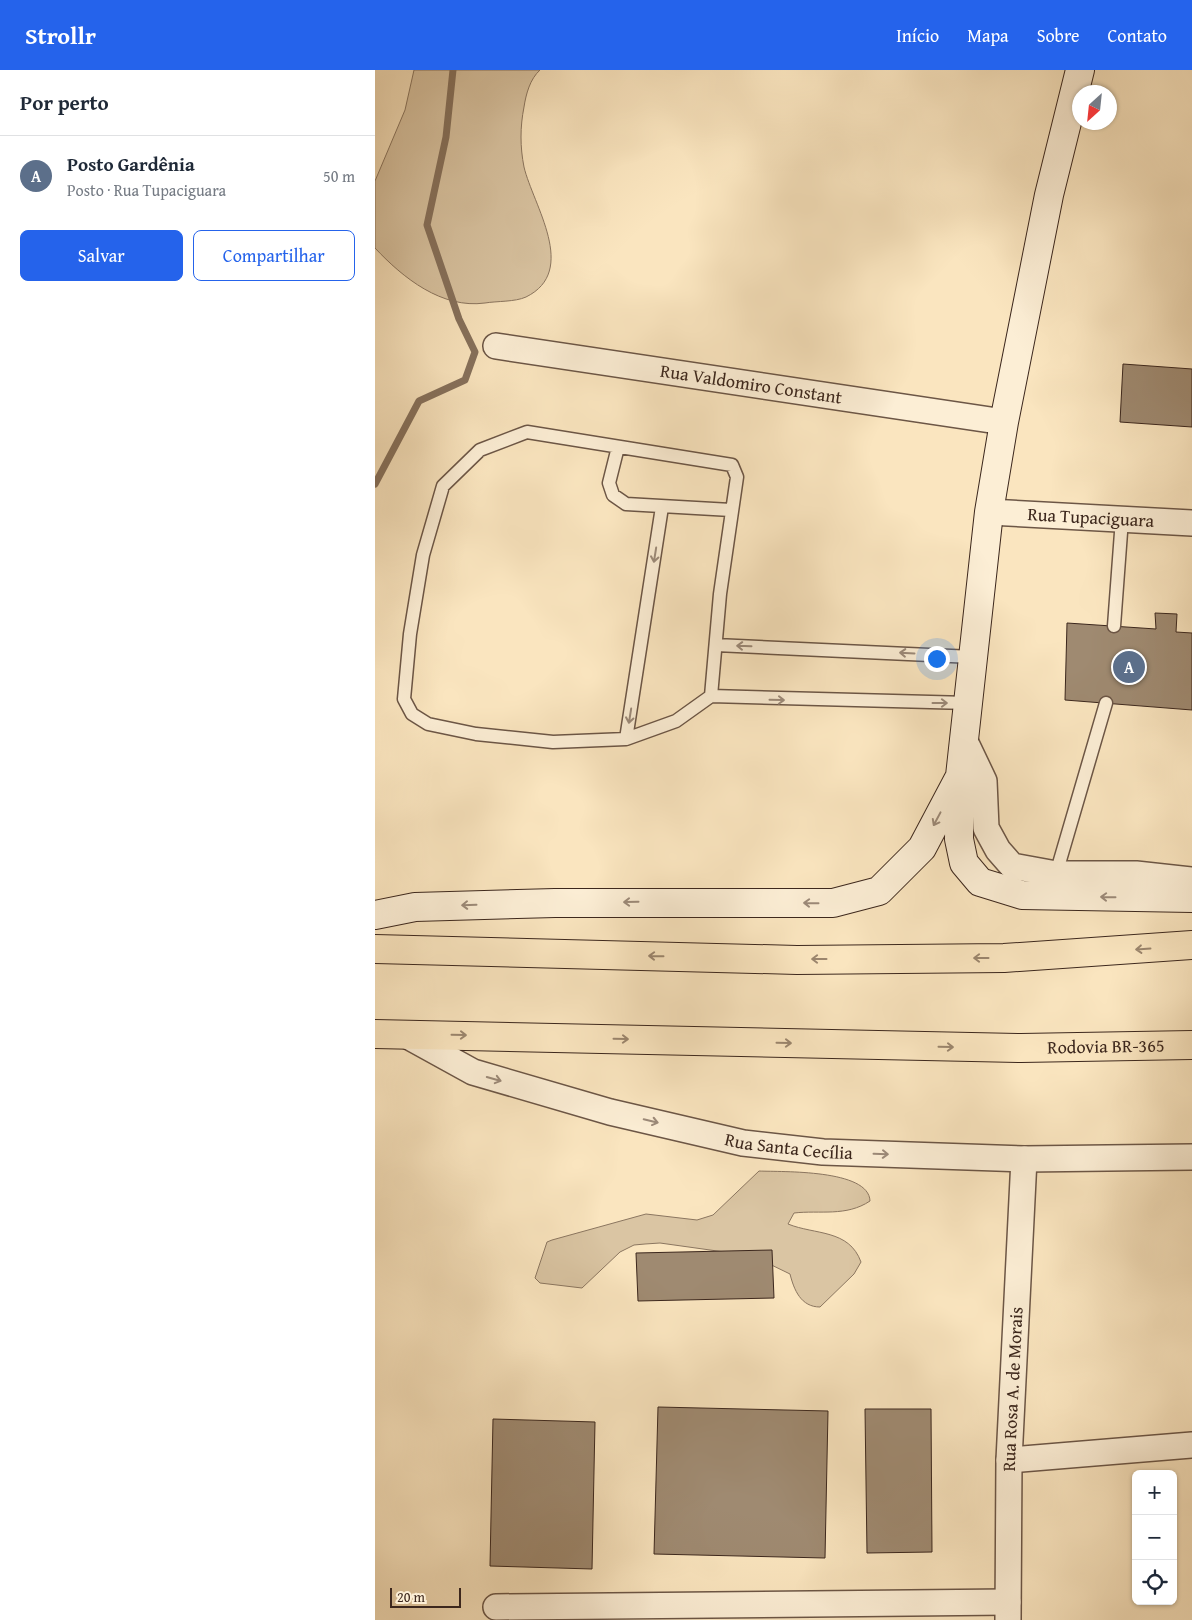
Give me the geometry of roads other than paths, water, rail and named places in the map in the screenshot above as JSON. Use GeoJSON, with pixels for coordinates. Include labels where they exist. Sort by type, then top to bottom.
{"type":"FeatureCollection","features":[{"type":"Feature","properties":{"kind":"main road"},"geometry":{"type":"LineString","coordinates":[[1080,70],[1049,195],[1004,422],[989,512],[963,739],[960,776],[959,840],[964,862],[980,882],[1030,896],[1192,898]]}},
{"type":"Feature","properties":{"kind":"main road"},"geometry":{"type":"LineString","coordinates":[[375,915],[415,907],[545,903],[695,901],[833,903],[879,891],[922,848],[960,776]]}},
{"type":"Feature","properties":{"kind":"main road"},"geometry":{"type":"LineString","coordinates":[[375,949],[797,960],[1004,958],[1192,945]]}},
{"type":"Feature","properties":{"kind":"main road","name":"Rodovia BR-365"},"geometry":{"type":"LineString","coordinates":[[375,1034],[1021,1048],[1192,1045]]}},
{"type":"Feature","properties":{"kind":"street","name":"Rua Valdomiro Constant"},"geometry":{"type":"LineString","coordinates":[[496,346],[1004,422]]}},
{"type":"Feature","properties":{"kind":"street","name":"Rua Tupaciguara"},"geometry":{"type":"LineString","coordinates":[[989,512],[1192,524]]}},
{"type":"Feature","properties":{"kind":"street"},"geometry":{"type":"LineString","coordinates":[[963,739],[984,781],[986,828],[998,850],[1012,866],[1056,874],[1137,874],[1192,880]]}},
{"type":"Feature","properties":{"kind":"street","name":"Rua Santa Cecília"},"geometry":{"type":"LineString","coordinates":[[404,1034],[473,1072],[610,1112],[743,1143],[823,1152],[1025,1158],[1192,1157]]}},
{"type":"Feature","properties":{"kind":"street","name":"Rua Rosa A. de Morais"},"geometry":{"type":"LineString","coordinates":[[1008,1611],[1009,1460],[1025,1158]]}},
{"type":"Feature","properties":{"kind":"street"},"geometry":{"type":"LineString","coordinates":[[1009,1460],[1192,1445]]}},
{"type":"Feature","properties":{"kind":"street"},"geometry":{"type":"LineString","coordinates":[[496,1607],[1008,1611]]}},
{"type":"Feature","properties":{"kind":"lane"},"geometry":{"type":"LineString","coordinates":[[711,696],[731,510],[737,477],[732,465],[527,432],[480,450],[443,486],[423,555],[410,634],[404,699],[412,714],[429,724],[476,734],[553,742],[626,739],[676,721],[711,696],[968,703]]}},
{"type":"Feature","properties":{"kind":"lane"},"geometry":{"type":"LineString","coordinates":[[618,447],[609,483],[613,495],[626,504],[731,510]]}},
{"type":"Feature","properties":{"kind":"lane"},"geometry":{"type":"LineString","coordinates":[[626,739],[662,507]]}},
{"type":"Feature","properties":{"kind":"lane"},"geometry":{"type":"LineString","coordinates":[[1114,626],[1122,519]]}},
{"type":"Feature","properties":{"kind":"lane"},"geometry":{"type":"LineString","coordinates":[[716,645],[973,656]]}},
{"type":"Feature","properties":{"kind":"lane"},"geometry":{"type":"LineString","coordinates":[[1056,874],[1106,703]]}},
{"type":"Feature","properties":{"kind":"waterway"},"geometry":{"type":"LineString","coordinates":[[375,484],[419,401],[465,380],[475,352],[459,319],[427,225],[446,137],[453,70]]}},
{"type":"Feature","properties":{"kind":"place","name":"Posto Gardênia"},"geometry":{"type":"Point","coordinates":[1129,667]}}]}
